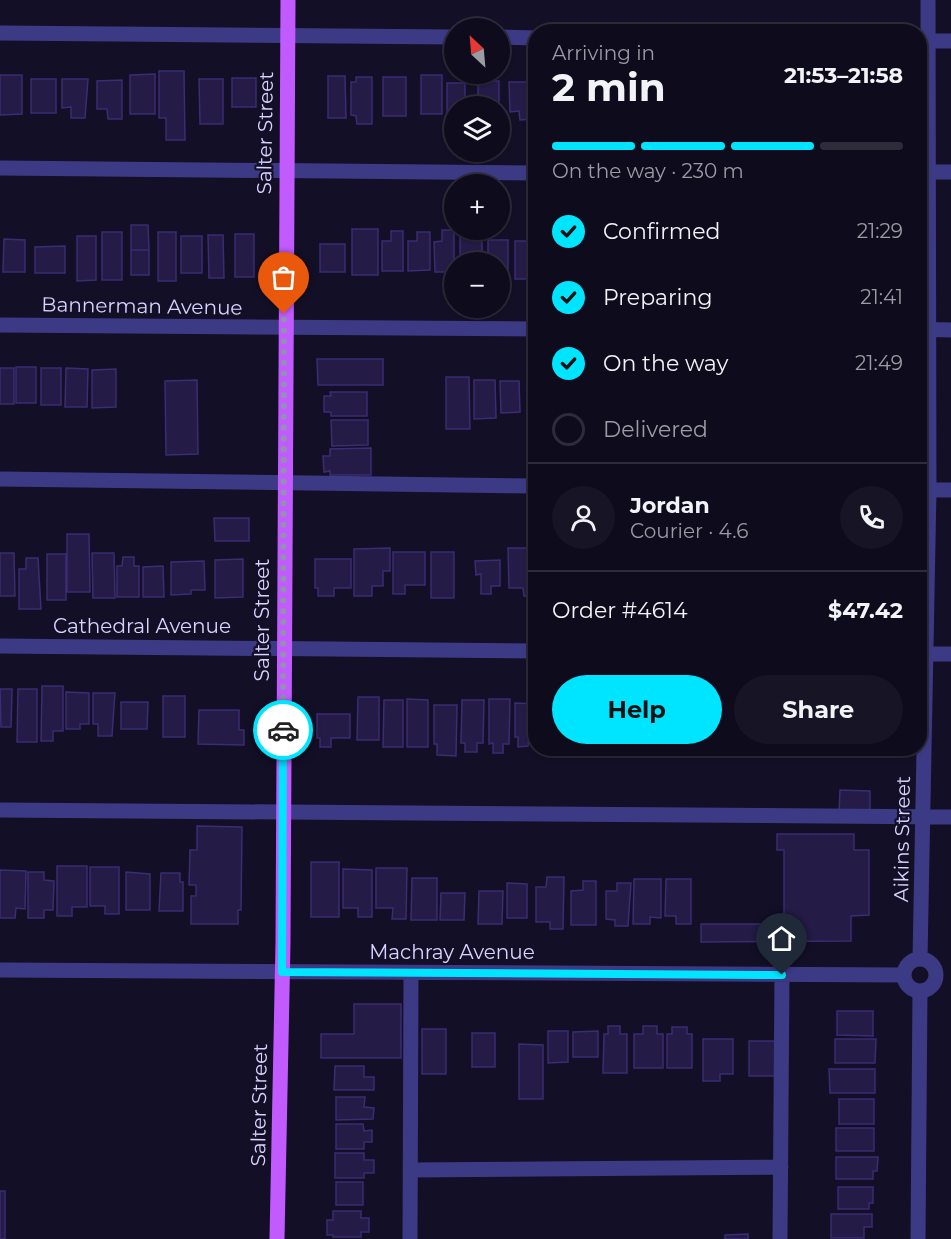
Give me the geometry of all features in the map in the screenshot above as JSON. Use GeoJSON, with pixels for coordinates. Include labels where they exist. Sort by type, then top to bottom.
{"type":"FeatureCollection","features":[{"type":"Feature","properties":{"kind":"main road","name":"Salter Street"},"geometry":{"type":"LineString","coordinates":[[277,1239],[282,972],[283,483],[288,0]]}},
{"type":"Feature","properties":{"kind":"street","name":"Aikins Street"},"geometry":{"type":"LineString","coordinates":[[926,24],[928,0]]}},
{"type":"Feature","properties":{"kind":"street"},"geometry":{"type":"LineString","coordinates":[[0,33],[444,37]]}},
{"type":"Feature","properties":{"kind":"street"},"geometry":{"type":"LineString","coordinates":[[510,37],[528,38]]}},
{"type":"Feature","properties":{"kind":"street"},"geometry":{"type":"LineString","coordinates":[[927,40],[951,40]]}},
{"type":"Feature","properties":{"kind":"street","name":"Aikins Street"},"geometry":{"type":"LineString","coordinates":[[927,139],[927,211]]}},
{"type":"Feature","properties":{"kind":"street"},"geometry":{"type":"LineString","coordinates":[[0,168],[528,173]]}},
{"type":"Feature","properties":{"kind":"street"},"geometry":{"type":"LineString","coordinates":[[928,172],[951,172]]}},
{"type":"Feature","properties":{"kind":"street","name":"Bannerman Avenue"},"geometry":{"type":"LineString","coordinates":[[0,325],[284,329],[528,329]]}},
{"type":"Feature","properties":{"kind":"street"},"geometry":{"type":"LineString","coordinates":[[927,329],[951,330]]}},
{"type":"Feature","properties":{"kind":"street"},"geometry":{"type":"LineString","coordinates":[[0,479],[528,486]]}},
{"type":"Feature","properties":{"kind":"street"},"geometry":{"type":"LineString","coordinates":[[927,490],[951,489]]}},
{"type":"Feature","properties":{"kind":"street","name":"Cathedral Avenue"},"geometry":{"type":"LineString","coordinates":[[0,646],[528,651]]}},
{"type":"Feature","properties":{"kind":"street"},"geometry":{"type":"LineString","coordinates":[[927,654],[951,654]]}},
{"type":"Feature","properties":{"kind":"street","name":"Aikins Street"},"geometry":{"type":"LineString","coordinates":[[920,959],[923,756]]}},
{"type":"Feature","properties":{"kind":"street"},"geometry":{"type":"LineString","coordinates":[[0,810],[951,817]]}},
{"type":"Feature","properties":{"kind":"street"},"geometry":{"type":"LineString","coordinates":[[920,959],[930,963],[944,976],[933,986],[920,991],[908,986],[904,975],[908,965],[920,959]]}},
{"type":"Feature","properties":{"kind":"street","name":"Machray Avenue"},"geometry":{"type":"LineString","coordinates":[[0,970],[904,975]]}},
{"type":"Feature","properties":{"kind":"street"},"geometry":{"type":"LineString","coordinates":[[410,1239],[411,973]]}},
{"type":"Feature","properties":{"kind":"street"},"geometry":{"type":"LineString","coordinates":[[780,1239],[782,975]]}},
{"type":"Feature","properties":{"kind":"street"},"geometry":{"type":"LineString","coordinates":[[918,1239],[920,991]]}},
{"type":"Feature","properties":{"kind":"street"},"geometry":{"type":"LineString","coordinates":[[410,1170],[781,1167]]}},
{"type":"Feature","properties":{"kind":"building"},"geometry":{"type":"Polygon","coordinates":[[[159,71],[184,71],[185,140],[166,140],[166,118],[159,118],[159,71]]]}},
{"type":"Feature","properties":{"kind":"building"},"geometry":{"type":"Polygon","coordinates":[[[155,74],[155,114],[130,114],[130,75],[155,74]]]}},
{"type":"Feature","properties":{"kind":"building"},"geometry":{"type":"Polygon","coordinates":[[[0,75],[22,75],[22,114],[0,115],[0,75]]]}},
{"type":"Feature","properties":{"kind":"building"},"geometry":{"type":"Polygon","coordinates":[[[421,75],[442,75],[442,114],[421,114],[421,75]]]}},
{"type":"Feature","properties":{"kind":"building"},"geometry":{"type":"Polygon","coordinates":[[[328,76],[345,76],[346,118],[328,118],[328,76]]]}},
{"type":"Feature","properties":{"kind":"building"},"geometry":{"type":"Polygon","coordinates":[[[356,77],[372,77],[372,124],[357,124],[356,116],[351,115],[351,82],[356,82],[356,77]]]}},
{"type":"Feature","properties":{"kind":"building"},"geometry":{"type":"Polygon","coordinates":[[[383,77],[406,77],[406,116],[383,116],[383,77]]]}},
{"type":"Feature","properties":{"kind":"building"},"geometry":{"type":"Polygon","coordinates":[[[232,78],[256,78],[256,107],[232,107],[232,78]]]}},
{"type":"Feature","properties":{"kind":"building"},"geometry":{"type":"Polygon","coordinates":[[[31,79],[56,79],[56,113],[31,113],[31,79]]]}},
{"type":"Feature","properties":{"kind":"building"},"geometry":{"type":"Polygon","coordinates":[[[62,79],[88,79],[85,118],[71,118],[71,107],[62,108],[62,79]]]}},
{"type":"Feature","properties":{"kind":"building"},"geometry":{"type":"Polygon","coordinates":[[[199,79],[223,79],[223,124],[200,124],[199,79]]]}},
{"type":"Feature","properties":{"kind":"building"},"geometry":{"type":"Polygon","coordinates":[[[122,80],[122,119],[108,119],[107,109],[97,109],[97,81],[122,80]]]}},
{"type":"Feature","properties":{"kind":"building"},"geometry":{"type":"Polygon","coordinates":[[[510,82],[528,82],[528,119],[520,120],[519,111],[510,112],[509,84],[510,82]]]}},
{"type":"Feature","properties":{"kind":"building"},"geometry":{"type":"Polygon","coordinates":[[[447,84],[465,84],[465,96],[447,96],[447,84]]]}},
{"type":"Feature","properties":{"kind":"building"},"geometry":{"type":"Polygon","coordinates":[[[478,84],[499,84],[499,96],[478,96],[478,84]]]}},
{"type":"Feature","properties":{"kind":"building"},"geometry":{"type":"Polygon","coordinates":[[[131,225],[148,225],[149,250],[131,250],[131,225]]]}},
{"type":"Feature","properties":{"kind":"building"},"geometry":{"type":"Polygon","coordinates":[[[352,229],[378,229],[378,275],[352,275],[352,229]]]}},
{"type":"Feature","properties":{"kind":"building"},"geometry":{"type":"Polygon","coordinates":[[[442,230],[444,230],[444,240],[454,240],[454,252],[444,252],[444,272],[435,272],[434,242],[442,241],[442,230]]]}},
{"type":"Feature","properties":{"kind":"building"},"geometry":{"type":"Polygon","coordinates":[[[391,231],[403,231],[403,271],[382,271],[382,241],[391,241],[391,231]]]}},
{"type":"Feature","properties":{"kind":"building"},"geometry":{"type":"Polygon","coordinates":[[[102,232],[122,232],[122,280],[102,280],[102,232]]]}},
{"type":"Feature","properties":{"kind":"building"},"geometry":{"type":"Polygon","coordinates":[[[158,232],[176,232],[176,281],[158,281],[158,232]]]}},
{"type":"Feature","properties":{"kind":"building"},"geometry":{"type":"Polygon","coordinates":[[[417,232],[430,232],[430,270],[408,271],[408,241],[417,241],[417,232]]]}},
{"type":"Feature","properties":{"kind":"building"},"geometry":{"type":"Polygon","coordinates":[[[235,234],[254,234],[254,277],[235,277],[235,234]]]}},
{"type":"Feature","properties":{"kind":"building"},"geometry":{"type":"Polygon","coordinates":[[[208,235],[223,235],[224,278],[209,278],[208,235]]]}},
{"type":"Feature","properties":{"kind":"building"},"geometry":{"type":"Polygon","coordinates":[[[77,236],[96,236],[96,280],[77,281],[77,236]]]}},
{"type":"Feature","properties":{"kind":"building"},"geometry":{"type":"Polygon","coordinates":[[[181,236],[202,236],[202,273],[181,273],[181,236]]]}},
{"type":"Feature","properties":{"kind":"building"},"geometry":{"type":"Polygon","coordinates":[[[4,239],[25,240],[25,272],[3,272],[4,239]]]}},
{"type":"Feature","properties":{"kind":"building"},"geometry":{"type":"Polygon","coordinates":[[[460,240],[482,240],[482,252],[460,252],[460,240]]]}},
{"type":"Feature","properties":{"kind":"building"},"geometry":{"type":"Polygon","coordinates":[[[488,240],[508,240],[508,252],[488,252],[488,240]]]}},
{"type":"Feature","properties":{"kind":"building"},"geometry":{"type":"Polygon","coordinates":[[[515,241],[528,241],[528,279],[515,279],[515,241]]]}},
{"type":"Feature","properties":{"kind":"building"},"geometry":{"type":"Polygon","coordinates":[[[320,244],[345,244],[345,272],[320,272],[320,244]]]}},
{"type":"Feature","properties":{"kind":"building"},"geometry":{"type":"Polygon","coordinates":[[[65,246],[65,273],[35,273],[35,247],[65,246]]]}},
{"type":"Feature","properties":{"kind":"building"},"geometry":{"type":"Polygon","coordinates":[[[131,250],[149,250],[149,275],[131,275],[131,250]]]}},
{"type":"Feature","properties":{"kind":"building"},"geometry":{"type":"Polygon","coordinates":[[[317,359],[383,359],[383,385],[318,385],[317,359]]]}},
{"type":"Feature","properties":{"kind":"building"},"geometry":{"type":"Polygon","coordinates":[[[16,367],[36,367],[36,403],[16,403],[16,367]]]}},
{"type":"Feature","properties":{"kind":"building"},"geometry":{"type":"Polygon","coordinates":[[[0,368],[14,368],[14,404],[0,404],[0,368]]]}},
{"type":"Feature","properties":{"kind":"building"},"geometry":{"type":"Polygon","coordinates":[[[41,368],[61,368],[61,405],[41,405],[41,368]]]}},
{"type":"Feature","properties":{"kind":"building"},"geometry":{"type":"Polygon","coordinates":[[[66,368],[88,369],[87,407],[65,407],[66,368]]]}},
{"type":"Feature","properties":{"kind":"building"},"geometry":{"type":"Polygon","coordinates":[[[116,369],[116,407],[92,408],[92,370],[116,369]]]}},
{"type":"Feature","properties":{"kind":"building"},"geometry":{"type":"Polygon","coordinates":[[[446,377],[469,377],[470,429],[446,429],[446,377]]]}},
{"type":"Feature","properties":{"kind":"building"},"geometry":{"type":"Polygon","coordinates":[[[197,380],[198,454],[166,455],[165,381],[197,380]]]}},
{"type":"Feature","properties":{"kind":"building"},"geometry":{"type":"Polygon","coordinates":[[[474,380],[495,380],[496,418],[474,419],[474,380]]]}},
{"type":"Feature","properties":{"kind":"building"},"geometry":{"type":"Polygon","coordinates":[[[500,381],[519,381],[520,412],[501,413],[500,381]]]}},
{"type":"Feature","properties":{"kind":"building"},"geometry":{"type":"Polygon","coordinates":[[[330,392],[367,392],[367,416],[331,416],[331,412],[324,412],[324,396],[331,396],[330,392]]]}},
{"type":"Feature","properties":{"kind":"building"},"geometry":{"type":"Polygon","coordinates":[[[331,420],[368,420],[368,445],[332,446],[331,420]]]}},
{"type":"Feature","properties":{"kind":"building"},"geometry":{"type":"Polygon","coordinates":[[[371,448],[371,475],[330,475],[330,471],[324,472],[323,456],[330,456],[330,449],[371,448]]]}},
{"type":"Feature","properties":{"kind":"building"},"geometry":{"type":"Polygon","coordinates":[[[214,518],[249,518],[249,541],[215,541],[214,518]]]}},
{"type":"Feature","properties":{"kind":"building"},"geometry":{"type":"Polygon","coordinates":[[[67,534],[89,534],[90,592],[67,592],[67,534]]]}},
{"type":"Feature","properties":{"kind":"building"},"geometry":{"type":"Polygon","coordinates":[[[390,548],[390,571],[383,571],[383,586],[372,586],[372,596],[354,596],[354,549],[390,548]]]}},
{"type":"Feature","properties":{"kind":"building"},"geometry":{"type":"Polygon","coordinates":[[[508,548],[528,548],[528,596],[524,596],[523,588],[509,588],[508,548]]]}},
{"type":"Feature","properties":{"kind":"building"},"geometry":{"type":"Polygon","coordinates":[[[393,552],[425,552],[425,585],[405,585],[405,594],[393,594],[393,552]]]}},
{"type":"Feature","properties":{"kind":"building"},"geometry":{"type":"Polygon","coordinates":[[[431,552],[454,552],[454,598],[431,598],[431,552]]]}},
{"type":"Feature","properties":{"kind":"building"},"geometry":{"type":"Polygon","coordinates":[[[0,553],[14,553],[15,596],[0,596],[0,553]]]}},
{"type":"Feature","properties":{"kind":"building"},"geometry":{"type":"Polygon","coordinates":[[[92,553],[114,553],[115,598],[93,598],[92,553]]]}},
{"type":"Feature","properties":{"kind":"building"},"geometry":{"type":"Polygon","coordinates":[[[47,554],[66,554],[66,600],[47,600],[47,554]]]}},
{"type":"Feature","properties":{"kind":"building"},"geometry":{"type":"Polygon","coordinates":[[[123,557],[134,557],[134,566],[139,566],[139,597],[117,597],[117,566],[122,566],[123,557]]]}},
{"type":"Feature","properties":{"kind":"building"},"geometry":{"type":"Polygon","coordinates":[[[26,558],[38,558],[41,609],[19,609],[19,569],[26,569],[26,558]]]}},
{"type":"Feature","properties":{"kind":"building"},"geometry":{"type":"Polygon","coordinates":[[[243,559],[243,597],[215,598],[215,560],[243,559]]]}},
{"type":"Feature","properties":{"kind":"building"},"geometry":{"type":"Polygon","coordinates":[[[315,559],[351,559],[351,588],[334,588],[334,596],[318,596],[318,588],[315,588],[315,559]]]}},
{"type":"Feature","properties":{"kind":"building"},"geometry":{"type":"Polygon","coordinates":[[[500,560],[500,586],[491,586],[491,594],[481,594],[481,574],[476,575],[475,561],[500,560]]]}},
{"type":"Feature","properties":{"kind":"building"},"geometry":{"type":"Polygon","coordinates":[[[204,561],[205,590],[191,590],[191,594],[171,595],[171,562],[204,561]]]}},
{"type":"Feature","properties":{"kind":"building"},"geometry":{"type":"Polygon","coordinates":[[[163,566],[164,597],[143,597],[143,567],[163,566]]]}},
{"type":"Feature","properties":{"kind":"building"},"geometry":{"type":"Polygon","coordinates":[[[42,686],[63,686],[63,731],[53,731],[53,741],[41,741],[42,686]]]}},
{"type":"Feature","properties":{"kind":"building"},"geometry":{"type":"Polygon","coordinates":[[[0,689],[12,689],[11,727],[1,727],[0,689]]]}},
{"type":"Feature","properties":{"kind":"building"},"geometry":{"type":"Polygon","coordinates":[[[18,689],[37,689],[37,742],[17,742],[18,689]]]}},
{"type":"Feature","properties":{"kind":"building"},"geometry":{"type":"Polygon","coordinates":[[[66,692],[89,693],[89,724],[80,724],[80,729],[66,729],[66,692]]]}},
{"type":"Feature","properties":{"kind":"building"},"geometry":{"type":"Polygon","coordinates":[[[93,693],[115,693],[112,736],[98,736],[98,724],[93,724],[93,693]]]}},
{"type":"Feature","properties":{"kind":"building"},"geometry":{"type":"Polygon","coordinates":[[[163,696],[185,696],[185,737],[163,737],[163,696]]]}},
{"type":"Feature","properties":{"kind":"building"},"geometry":{"type":"Polygon","coordinates":[[[358,697],[379,697],[379,740],[357,740],[358,697]]]}},
{"type":"Feature","properties":{"kind":"building"},"geometry":{"type":"Polygon","coordinates":[[[407,699],[428,700],[428,747],[407,747],[407,699]]]}},
{"type":"Feature","properties":{"kind":"building"},"geometry":{"type":"Polygon","coordinates":[[[489,699],[510,699],[509,744],[503,744],[503,753],[493,753],[493,743],[489,744],[489,699]]]}},
{"type":"Feature","properties":{"kind":"building"},"geometry":{"type":"Polygon","coordinates":[[[384,700],[403,700],[403,747],[383,747],[384,700]]]}},
{"type":"Feature","properties":{"kind":"building"},"geometry":{"type":"Polygon","coordinates":[[[462,700],[484,700],[483,743],[477,743],[477,752],[465,752],[465,743],[461,743],[462,700]]]}},
{"type":"Feature","properties":{"kind":"building"},"geometry":{"type":"Polygon","coordinates":[[[121,702],[148,702],[147,729],[121,729],[121,702]]]}},
{"type":"Feature","properties":{"kind":"building"},"geometry":{"type":"Polygon","coordinates":[[[515,703],[528,704],[528,746],[518,747],[518,737],[515,737],[515,703]]]}},
{"type":"Feature","properties":{"kind":"building"},"geometry":{"type":"Polygon","coordinates":[[[434,705],[457,705],[456,756],[437,755],[437,744],[434,744],[434,705]]]}},
{"type":"Feature","properties":{"kind":"building"},"geometry":{"type":"Polygon","coordinates":[[[199,710],[239,710],[239,730],[244,730],[244,745],[198,744],[199,710]]]}},
{"type":"Feature","properties":{"kind":"building"},"geometry":{"type":"Polygon","coordinates":[[[317,714],[350,714],[350,738],[331,738],[331,747],[320,747],[320,738],[317,738],[317,714]]]}},
{"type":"Feature","properties":{"kind":"building"},"geometry":{"type":"Polygon","coordinates":[[[840,790],[870,791],[870,814],[839,814],[840,790]]]}},
{"type":"Feature","properties":{"kind":"building"},"geometry":{"type":"Polygon","coordinates":[[[197,826],[242,827],[241,910],[238,910],[238,924],[191,924],[191,896],[196,896],[196,885],[189,885],[190,850],[197,850],[197,826]]]}},
{"type":"Feature","properties":{"kind":"building"},"geometry":{"type":"Polygon","coordinates":[[[777,834],[854,834],[854,850],[869,850],[869,915],[851,916],[851,941],[701,942],[701,924],[784,924],[784,850],[777,850],[777,834]]]}},
{"type":"Feature","properties":{"kind":"building"},"geometry":{"type":"Polygon","coordinates":[[[311,862],[339,862],[339,917],[311,917],[311,862]]]}},
{"type":"Feature","properties":{"kind":"building"},"geometry":{"type":"Polygon","coordinates":[[[57,866],[87,866],[87,907],[72,907],[72,916],[57,916],[57,866]]]}},
{"type":"Feature","properties":{"kind":"building"},"geometry":{"type":"Polygon","coordinates":[[[90,867],[119,867],[119,914],[105,914],[105,906],[90,906],[90,867]]]}},
{"type":"Feature","properties":{"kind":"building"},"geometry":{"type":"Polygon","coordinates":[[[376,868],[407,868],[406,919],[392,919],[393,908],[376,908],[376,868]]]}},
{"type":"Feature","properties":{"kind":"building"},"geometry":{"type":"Polygon","coordinates":[[[343,869],[372,870],[372,917],[358,917],[358,908],[343,908],[343,869]]]}},
{"type":"Feature","properties":{"kind":"building"},"geometry":{"type":"Polygon","coordinates":[[[0,870],[26,871],[25,909],[16,908],[15,918],[0,918],[0,870]]]}},
{"type":"Feature","properties":{"kind":"building"},"geometry":{"type":"Polygon","coordinates":[[[28,872],[44,872],[44,880],[54,881],[53,910],[44,910],[44,918],[28,918],[28,872]]]}},
{"type":"Feature","properties":{"kind":"building"},"geometry":{"type":"Polygon","coordinates":[[[126,872],[150,874],[150,910],[126,910],[126,872]]]}},
{"type":"Feature","properties":{"kind":"building"},"geometry":{"type":"Polygon","coordinates":[[[161,873],[180,873],[180,882],[183,882],[183,911],[159,911],[161,873]]]}},
{"type":"Feature","properties":{"kind":"building"},"geometry":{"type":"Polygon","coordinates":[[[547,877],[564,877],[563,929],[550,929],[550,922],[536,922],[536,887],[546,887],[547,877]]]}},
{"type":"Feature","properties":{"kind":"building"},"geometry":{"type":"Polygon","coordinates":[[[412,878],[437,878],[437,920],[411,920],[412,878]]]}},
{"type":"Feature","properties":{"kind":"building"},"geometry":{"type":"Polygon","coordinates":[[[634,879],[661,879],[661,918],[650,917],[650,924],[633,924],[634,879]]]}},
{"type":"Feature","properties":{"kind":"building"},"geometry":{"type":"Polygon","coordinates":[[[666,879],[691,879],[691,924],[676,924],[676,916],[665,916],[666,879]]]}},
{"type":"Feature","properties":{"kind":"building"},"geometry":{"type":"Polygon","coordinates":[[[583,881],[596,881],[596,925],[571,925],[571,891],[583,890],[583,881]]]}},
{"type":"Feature","properties":{"kind":"building"},"geometry":{"type":"Polygon","coordinates":[[[507,883],[527,884],[527,918],[507,918],[507,883]]]}},
{"type":"Feature","properties":{"kind":"building"},"geometry":{"type":"Polygon","coordinates":[[[617,883],[631,883],[628,926],[615,926],[615,920],[606,919],[606,891],[617,891],[617,883]]]}},
{"type":"Feature","properties":{"kind":"building"},"geometry":{"type":"Polygon","coordinates":[[[479,891],[503,891],[502,924],[478,924],[479,891]]]}},
{"type":"Feature","properties":{"kind":"building"},"geometry":{"type":"Polygon","coordinates":[[[441,893],[465,893],[464,920],[440,920],[441,893]]]}},
{"type":"Feature","properties":{"kind":"building"},"geometry":{"type":"Polygon","coordinates":[[[354,1004],[401,1004],[401,1058],[321,1058],[321,1034],[354,1034],[354,1004]]]}},
{"type":"Feature","properties":{"kind":"building"},"geometry":{"type":"Polygon","coordinates":[[[837,1011],[873,1011],[873,1036],[837,1035],[837,1011]]]}},
{"type":"Feature","properties":{"kind":"building"},"geometry":{"type":"Polygon","coordinates":[[[608,1026],[620,1026],[620,1034],[627,1034],[627,1073],[603,1073],[604,1034],[608,1034],[608,1026]]]}},
{"type":"Feature","properties":{"kind":"building"},"geometry":{"type":"Polygon","coordinates":[[[643,1026],[657,1026],[657,1034],[663,1034],[663,1068],[634,1068],[634,1034],[643,1034],[643,1026]]]}},
{"type":"Feature","properties":{"kind":"building"},"geometry":{"type":"Polygon","coordinates":[[[672,1027],[687,1027],[687,1034],[692,1034],[692,1068],[667,1068],[667,1034],[672,1034],[672,1027]]]}},
{"type":"Feature","properties":{"kind":"building"},"geometry":{"type":"Polygon","coordinates":[[[422,1029],[446,1029],[446,1074],[422,1074],[422,1029]]]}},
{"type":"Feature","properties":{"kind":"building"},"geometry":{"type":"Polygon","coordinates":[[[548,1031],[568,1031],[568,1062],[548,1063],[548,1031]]]}},
{"type":"Feature","properties":{"kind":"building"},"geometry":{"type":"Polygon","coordinates":[[[598,1031],[598,1057],[573,1057],[573,1032],[598,1031]]]}},
{"type":"Feature","properties":{"kind":"building"},"geometry":{"type":"Polygon","coordinates":[[[472,1033],[495,1033],[495,1067],[472,1067],[472,1033]]]}},
{"type":"Feature","properties":{"kind":"building"},"geometry":{"type":"Polygon","coordinates":[[[703,1039],[733,1039],[733,1074],[720,1074],[720,1081],[703,1081],[703,1039]]]}},
{"type":"Feature","properties":{"kind":"building"},"geometry":{"type":"Polygon","coordinates":[[[835,1039],[876,1039],[875,1063],[835,1063],[835,1039]]]}},
{"type":"Feature","properties":{"kind":"building"},"geometry":{"type":"Polygon","coordinates":[[[749,1041],[777,1041],[777,1076],[749,1076],[749,1041]]]}},
{"type":"Feature","properties":{"kind":"building"},"geometry":{"type":"Polygon","coordinates":[[[519,1044],[543,1045],[543,1099],[519,1099],[519,1044]]]}},
{"type":"Feature","properties":{"kind":"building"},"geometry":{"type":"Polygon","coordinates":[[[335,1066],[364,1066],[364,1077],[374,1077],[374,1090],[334,1090],[335,1066]]]}},
{"type":"Feature","properties":{"kind":"building"},"geometry":{"type":"Polygon","coordinates":[[[829,1069],[875,1069],[875,1093],[830,1093],[829,1069]]]}},
{"type":"Feature","properties":{"kind":"building"},"geometry":{"type":"Polygon","coordinates":[[[336,1097],[365,1097],[364,1107],[374,1108],[373,1119],[336,1120],[336,1097]]]}},
{"type":"Feature","properties":{"kind":"building"},"geometry":{"type":"Polygon","coordinates":[[[839,1099],[874,1099],[874,1124],[839,1124],[839,1099]]]}},
{"type":"Feature","properties":{"kind":"building"},"geometry":{"type":"Polygon","coordinates":[[[336,1124],[363,1124],[364,1131],[372,1130],[372,1142],[364,1142],[364,1149],[336,1149],[336,1124]]]}},
{"type":"Feature","properties":{"kind":"building"},"geometry":{"type":"Polygon","coordinates":[[[836,1128],[874,1128],[874,1151],[836,1151],[836,1128]]]}},
{"type":"Feature","properties":{"kind":"building"},"geometry":{"type":"Polygon","coordinates":[[[335,1153],[364,1153],[364,1160],[374,1160],[374,1173],[364,1173],[364,1178],[335,1178],[335,1153]]]}},
{"type":"Feature","properties":{"kind":"building"},"geometry":{"type":"Polygon","coordinates":[[[836,1157],[878,1157],[877,1171],[873,1171],[873,1179],[836,1179],[836,1157]]]}},
{"type":"Feature","properties":{"kind":"building"},"geometry":{"type":"Polygon","coordinates":[[[336,1182],[363,1182],[363,1205],[336,1205],[336,1182]]]}},
{"type":"Feature","properties":{"kind":"building"},"geometry":{"type":"Polygon","coordinates":[[[838,1187],[873,1187],[873,1203],[869,1203],[869,1209],[838,1209],[838,1187]]]}},
{"type":"Feature","properties":{"kind":"building"},"geometry":{"type":"Polygon","coordinates":[[[0,1191],[5,1191],[5,1239],[0,1239],[0,1191]]]}},
{"type":"Feature","properties":{"kind":"building"},"geometry":{"type":"Polygon","coordinates":[[[333,1211],[361,1211],[361,1218],[369,1218],[369,1232],[361,1232],[361,1237],[327,1235],[327,1220],[333,1220],[333,1211]]]}},
{"type":"Feature","properties":{"kind":"building"},"geometry":{"type":"Polygon","coordinates":[[[831,1214],[872,1214],[872,1227],[864,1227],[864,1238],[831,1238],[831,1214]]]}},
{"type":"Feature","properties":{"kind":"building"},"geometry":{"type":"Polygon","coordinates":[[[748,1234],[748,1239],[725,1239],[725,1235],[748,1234]]]}},
{"type":"Feature","properties":{"kind":"way so far"},"geometry":{"type":"LineString","coordinates":[[283,730],[284,314]]}},
{"type":"Feature","properties":{"kind":"route"},"geometry":{"type":"LineString","coordinates":[[283,730],[282,972],[782,975]]}}]}
